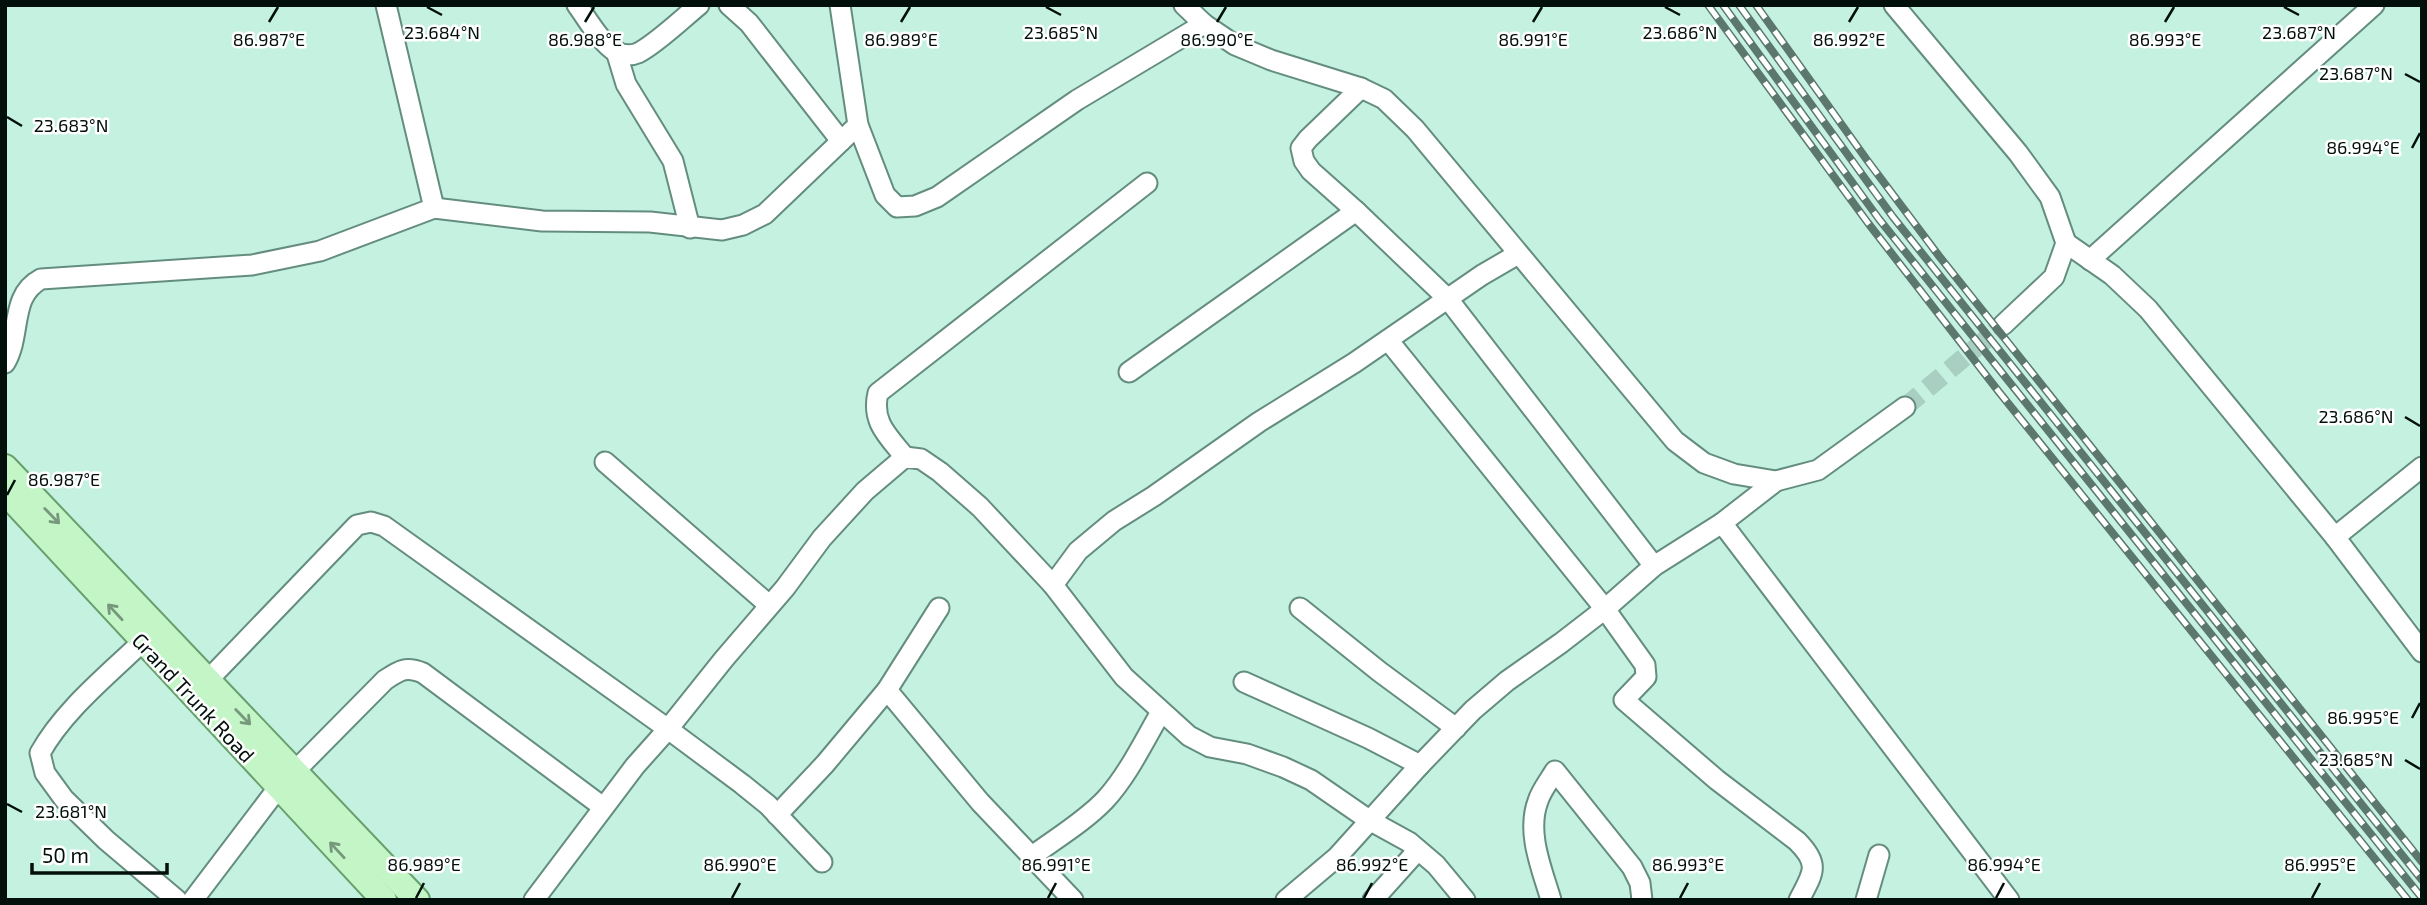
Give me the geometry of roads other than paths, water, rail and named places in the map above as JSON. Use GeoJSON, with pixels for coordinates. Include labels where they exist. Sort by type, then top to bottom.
{"type":"FeatureCollection","features":[{"type":"Feature","properties":{"kind":"main road"},"geometry":{"type":"LineString","coordinates":[[5,467],[208,680],[286,779],[417,900]]}},
{"type":"Feature","properties":{"kind":"main road","name":"Grand Trunk Road"},"geometry":{"type":"LineString","coordinates":[[5,492],[142,642],[286,779],[384,900]]}},
{"type":"Feature","properties":{"kind":"street"},"geometry":{"type":"LineString","coordinates":[[386,5],[434,208]]}},
{"type":"Feature","properties":{"kind":"street"},"geometry":{"type":"LineString","coordinates":[[577,5],[602,39],[615,51],[626,55],[636,54],[699,5]]}},
{"type":"Feature","properties":{"kind":"street"},"geometry":{"type":"LineString","coordinates":[[729,5],[749,23],[841,141]]}},
{"type":"Feature","properties":{"kind":"street"},"geometry":{"type":"LineString","coordinates":[[840,5],[858,125],[885,195],[897,207],[915,206],[937,197],[1077,100],[1203,24]]}},
{"type":"Feature","properties":{"kind":"street"},"geometry":{"type":"LineString","coordinates":[[1184,5],[1203,24],[1235,46],[1361,88],[1384,99],[1415,129],[1675,441],[1704,463],[1734,474],[1776,481]]}},
{"type":"Feature","properties":{"kind":"street"},"geometry":{"type":"LineString","coordinates":[[1894,5],[2050,197],[2066,243],[2112,275],[2148,309],[2336,537],[2422,652]]}},
{"type":"Feature","properties":{"kind":"street"},"geometry":{"type":"LineString","coordinates":[[2090,260],[2374,5]]}},
{"type":"Feature","properties":{"kind":"street"},"geometry":{"type":"LineString","coordinates":[[615,51],[626,84],[673,161],[690,228]]}},
{"type":"Feature","properties":{"kind":"street"},"geometry":{"type":"LineString","coordinates":[[1361,88],[1308,139],[1301,148],[1304,161],[1311,171],[1448,299],[1654,566]]}},
{"type":"Feature","properties":{"kind":"street"},"geometry":{"type":"LineString","coordinates":[[5,363],[13,344],[22,296],[29,285],[41,279],[252,265],[320,251],[434,208],[542,221],[650,222],[722,230],[743,225],[765,214],[858,125]]}},
{"type":"Feature","properties":{"kind":"street"},"geometry":{"type":"LineString","coordinates":[[1147,183],[878,393],[875,407],[881,426],[905,457],[921,459],[980,507],[1053,585],[1124,677],[1189,736],[1210,747],[1247,754],[1311,780],[1369,820],[1409,842],[1436,865],[1465,900]]}},
{"type":"Feature","properties":{"kind":"street"},"geometry":{"type":"LineString","coordinates":[[1129,372],[1356,211]]}},
{"type":"Feature","properties":{"kind":"street"},"geometry":{"type":"LineString","coordinates":[[2003,325],[2054,277],[2066,243]]}},
{"type":"Feature","properties":{"kind":"street"},"geometry":{"type":"LineString","coordinates":[[1053,585],[1078,551],[1114,522],[1259,422],[1518,254]]}},
{"type":"Feature","properties":{"kind":"street"},"geometry":{"type":"LineString","coordinates":[[1388,340],[1605,609],[1645,665],[1646,677],[1625,700],[1717,780],[1807,851],[1814,865],[1812,876],[1799,900]]}},
{"type":"Feature","properties":{"kind":"street"},"geometry":{"type":"LineString","coordinates":[[1286,900],[1337,857],[1420,765],[1507,681],[1605,609],[1654,566],[1722,523],[1776,481],[1818,470],[1905,407]]}},
{"type":"Feature","properties":{"kind":"street"},"geometry":{"type":"LineString","coordinates":[[534,900],[635,766],[785,588],[822,538],[865,491],[905,457]]}},
{"type":"Feature","properties":{"kind":"street"},"geometry":{"type":"LineString","coordinates":[[605,462],[769,605]]}},
{"type":"Feature","properties":{"kind":"street"},"geometry":{"type":"LineString","coordinates":[[2336,537],[2422,467]]}},
{"type":"Feature","properties":{"kind":"street"},"geometry":{"type":"LineString","coordinates":[[208,680],[357,525],[371,522],[384,526],[742,784],[777,815],[822,862]]}},
{"type":"Feature","properties":{"kind":"street"},"geometry":{"type":"LineString","coordinates":[[1722,523],[2010,900]]}},
{"type":"Feature","properties":{"kind":"street"},"geometry":{"type":"LineString","coordinates":[[777,815],[825,764],[887,690],[939,608]]}},
{"type":"Feature","properties":{"kind":"street"},"geometry":{"type":"LineString","coordinates":[[1300,608],[1456,728]]}},
{"type":"Feature","properties":{"kind":"street"},"geometry":{"type":"LineString","coordinates":[[142,642],[67,716],[49,737],[40,753],[45,774],[64,799],[106,840],[177,900]]}},
{"type":"Feature","properties":{"kind":"street"},"geometry":{"type":"LineString","coordinates":[[193,900],[286,779],[385,680],[410,667],[423,673],[603,807]]}},
{"type":"Feature","properties":{"kind":"street"},"geometry":{"type":"LineString","coordinates":[[1244,682],[1368,738],[1420,765]]}},
{"type":"Feature","properties":{"kind":"street"},"geometry":{"type":"LineString","coordinates":[[887,690],[980,802],[1073,900]]}},
{"type":"Feature","properties":{"kind":"street"},"geometry":{"type":"LineString","coordinates":[[1031,857],[1105,800],[1161,712]]}},
{"type":"Feature","properties":{"kind":"street"},"geometry":{"type":"LineString","coordinates":[[1551,900],[1537,853],[1534,825],[1538,801],[1555,771],[1632,867],[1640,883],[1642,900]]}},
{"type":"Feature","properties":{"kind":"street"},"geometry":{"type":"LineString","coordinates":[[1373,900],[1418,850]]}},
{"type":"Feature","properties":{"kind":"street"},"geometry":{"type":"LineString","coordinates":[[1866,900],[1879,855]]}},
{"type":"Feature","properties":{"kind":"tunnel"},"geometry":{"type":"LineString","coordinates":[[1905,407],[2003,325]]}},
{"type":"Feature","properties":{"kind":"railway"},"geometry":{"type":"LineString","coordinates":[[1708,5],[1868,223],[1999,392],[2408,900]]}},
{"type":"Feature","properties":{"kind":"railway"},"geometry":{"type":"LineString","coordinates":[[1723,5],[1879,219],[2422,898]]}},
{"type":"Feature","properties":{"kind":"railway"},"geometry":{"type":"LineString","coordinates":[[1739,5],[1893,217],[2422,880]]}},
{"type":"Feature","properties":{"kind":"railway"},"geometry":{"type":"LineString","coordinates":[[1756,5],[1939,256],[2422,862]]}}]}
